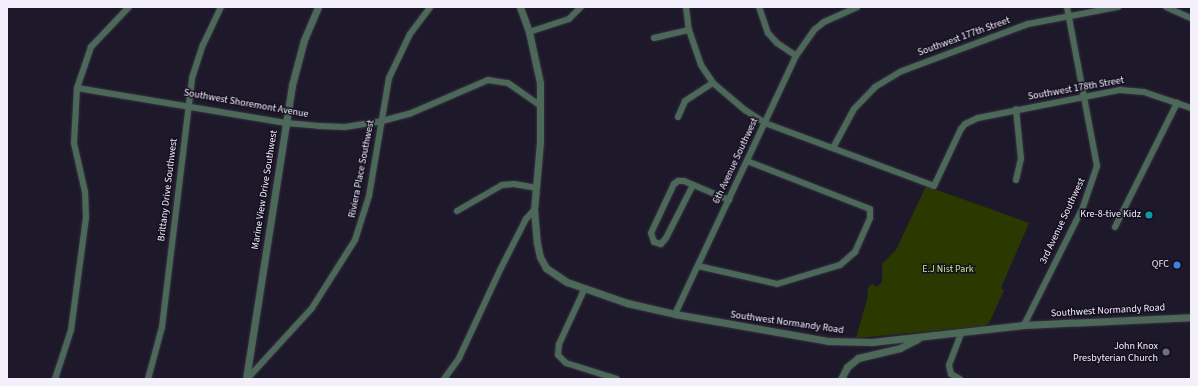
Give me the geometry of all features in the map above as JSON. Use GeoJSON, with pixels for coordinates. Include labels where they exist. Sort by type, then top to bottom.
{"type":"FeatureCollection","features":[{"type":"Feature","properties":{"kind":"street"},"geometry":{"type":"LineString","coordinates":[[55,379],[71,330],[86,218],[85,192],[74,143],[77,88],[91,48],[129,7]]}},
{"type":"Feature","properties":{"kind":"street","name":"Brittany Drive Southwest"},"geometry":{"type":"LineString","coordinates":[[148,379],[162,327],[188,104],[195,66],[221,7]]}},
{"type":"Feature","properties":{"kind":"street","name":"Marine View Drive Southwest"},"geometry":{"type":"LineString","coordinates":[[247,379],[286,123],[297,61],[318,7]]}},
{"type":"Feature","properties":{"kind":"street","name":"Riviera Place Southwest"},"geometry":{"type":"LineString","coordinates":[[247,379],[312,308],[355,240],[369,196],[389,78],[398,56],[410,34],[430,7]]}},
{"type":"Feature","properties":{"kind":"street","name":"Southwest Normandy Road"},"geometry":{"type":"LineString","coordinates":[[520,7],[529,32],[540,83],[534,210],[538,250],[546,268],[555,276],[584,290],[675,314],[828,341],[872,342],[1024,325],[1191,317]]}},
{"type":"Feature","properties":{"kind":"street"},"geometry":{"type":"LineString","coordinates":[[529,32],[568,19],[581,7]]}},
{"type":"Feature","properties":{"kind":"street"},"geometry":{"type":"LineString","coordinates":[[686,7],[689,30],[696,53],[713,83],[728,98],[765,123],[833,148]]}},
{"type":"Feature","properties":{"kind":"street"},"geometry":{"type":"LineString","coordinates":[[759,7],[768,33],[777,43],[796,56]]}},
{"type":"Feature","properties":{"kind":"street","name":"6th Avenue Southwest"},"geometry":{"type":"LineString","coordinates":[[675,314],[796,56],[806,39],[824,22],[857,7]]}},
{"type":"Feature","properties":{"kind":"street","name":"3rd Avenue Southwest"},"geometry":{"type":"LineString","coordinates":[[1024,325],[1083,207],[1094,177],[1096,158],[1067,7]]}},
{"type":"Feature","properties":{"kind":"street","name":"Southwest 177th Street"},"geometry":{"type":"LineString","coordinates":[[833,148],[854,109],[875,87],[902,71],[1028,24],[1118,7]]}},
{"type":"Feature","properties":{"kind":"street"},"geometry":{"type":"LineString","coordinates":[[1166,7],[1191,18]]}},
{"type":"Feature","properties":{"kind":"street"},"geometry":{"type":"LineString","coordinates":[[654,38],[689,30]]}},
{"type":"Feature","properties":{"kind":"street","name":"Southwest Shoremont Avenue"},"geometry":{"type":"LineString","coordinates":[[77,88],[188,104],[286,123],[345,127],[382,121],[409,114],[488,80],[508,83],[540,105]]}},
{"type":"Feature","properties":{"kind":"street"},"geometry":{"type":"LineString","coordinates":[[678,117],[685,101],[713,83]]}},
{"type":"Feature","properties":{"kind":"street","name":"Southwest 178th Street"},"geometry":{"type":"LineString","coordinates":[[833,148],[934,186],[965,124],[978,118],[1016,109],[1131,90],[1191,108]]}},
{"type":"Feature","properties":{"kind":"street"},"geometry":{"type":"LineString","coordinates":[[1115,227],[1177,103]]}},
{"type":"Feature","properties":{"kind":"street"},"geometry":{"type":"LineString","coordinates":[[1016,109],[1021,159],[1016,180]]}},
{"type":"Feature","properties":{"kind":"street"},"geometry":{"type":"LineString","coordinates":[[698,266],[777,284],[817,273],[849,259],[870,218],[871,212],[866,206],[747,161]]}},
{"type":"Feature","properties":{"kind":"street"},"geometry":{"type":"LineString","coordinates":[[693,185],[666,238],[661,244],[654,242],[651,233],[674,184],[684,181],[728,200]]}},
{"type":"Feature","properties":{"kind":"street"},"geometry":{"type":"LineString","coordinates":[[457,211],[502,185],[514,184],[536,188]]}},
{"type":"Feature","properties":{"kind":"street"},"geometry":{"type":"LineString","coordinates":[[444,379],[476,325],[501,268],[522,226],[534,210]]}},
{"type":"Feature","properties":{"kind":"street"},"geometry":{"type":"LineString","coordinates":[[584,290],[559,344],[558,355],[566,363],[617,379]]}},
{"type":"Feature","properties":{"kind":"street"},"geometry":{"type":"LineString","coordinates":[[960,379],[951,374],[949,365],[961,333]]}},
{"type":"Feature","properties":{"kind":"street"},"geometry":{"type":"LineString","coordinates":[[841,379],[847,367],[858,358],[900,348],[920,337]]}},
{"type":"Feature","properties":{"kind":"green space","name":"E.J Nist Park"},"geometry":{"type":"Polygon","coordinates":[[[926,186],[1029,223],[1001,288],[1004,290],[995,310],[989,323],[984,326],[856,338],[867,300],[868,288],[872,284],[877,287],[882,282],[882,264],[896,250],[926,186]]]}},
{"type":"Feature","properties":{"kind":"place","name":"Kre-8-tive Kidz"},"geometry":{"type":"Point","coordinates":[1149,215]}},
{"type":"Feature","properties":{"kind":"place","name":"QFC"},"geometry":{"type":"Point","coordinates":[1177,265]}},
{"type":"Feature","properties":{"kind":"place","name":"John Knox Presbyterian Church"},"geometry":{"type":"Point","coordinates":[1166,352]}}]}
